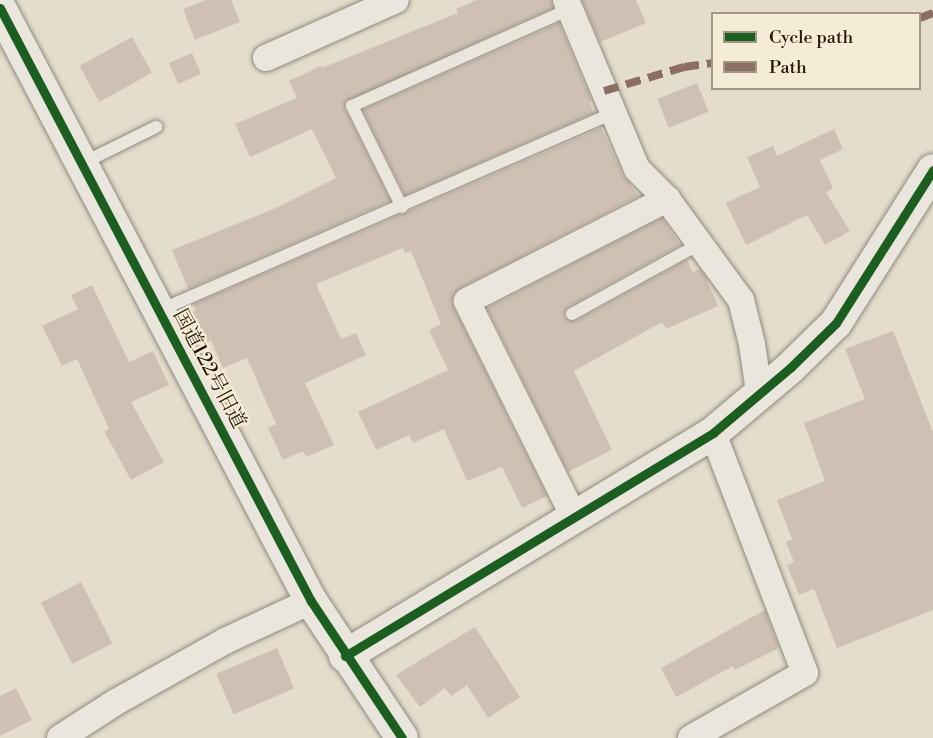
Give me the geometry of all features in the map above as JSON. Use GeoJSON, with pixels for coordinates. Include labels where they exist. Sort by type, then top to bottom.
{"type":"FeatureCollection","features":[{"type":"Feature","properties":{"kind":"street"},"geometry":{"type":"LineString","coordinates":[[266,58],[396,0]]}},
{"type":"Feature","properties":{"kind":"street"},"geometry":{"type":"LineString","coordinates":[[568,5],[637,169],[667,199],[741,300],[752,344],[759,392]]}},
{"type":"Feature","properties":{"kind":"street","name":"国道122号旧道"},"geometry":{"type":"LineString","coordinates":[[0,8],[80,165],[311,601],[345,656],[402,738]]}},
{"type":"Feature","properties":{"kind":"street"},"geometry":{"type":"LineString","coordinates":[[345,656],[575,519],[713,433],[791,367],[836,322],[933,170]]}},
{"type":"Feature","properties":{"kind":"street"},"geometry":{"type":"LineString","coordinates":[[575,519],[467,301],[667,199]]}},
{"type":"Feature","properties":{"kind":"street"},"geometry":{"type":"LineString","coordinates":[[691,738],[805,673],[713,433]]}},
{"type":"Feature","properties":{"kind":"street"},"geometry":{"type":"LineString","coordinates":[[60,738],[116,702],[225,641],[311,601]]}},
{"type":"Feature","properties":{"kind":"lane"},"geometry":{"type":"LineString","coordinates":[[402,207],[352,106],[568,5]]}},
{"type":"Feature","properties":{"kind":"lane"},"geometry":{"type":"LineString","coordinates":[[158,311],[614,113]]}},
{"type":"Feature","properties":{"kind":"lane"},"geometry":{"type":"LineString","coordinates":[[80,165],[156,127]]}},
{"type":"Feature","properties":{"kind":"lane"},"geometry":{"type":"LineString","coordinates":[[572,314],[701,243]]}},
{"type":"Feature","properties":{"kind":"building"},"geometry":{"type":"Polygon","coordinates":[[[205,0],[231,0],[240,22],[195,40],[183,9],[205,0]]]}},
{"type":"Feature","properties":{"kind":"building"},"geometry":{"type":"Polygon","coordinates":[[[476,0],[551,0],[553,8],[345,102],[345,110],[390,201],[188,289],[172,250],[276,208],[336,178],[312,129],[250,157],[235,124],[297,98],[289,81],[321,66],[322,68],[458,13],[456,9],[476,0]]]}},
{"type":"Feature","properties":{"kind":"building"},"geometry":{"type":"Polygon","coordinates":[[[582,0],[636,0],[646,23],[600,42],[582,0]]]}},
{"type":"Feature","properties":{"kind":"building"},"geometry":{"type":"Polygon","coordinates":[[[559,23],[592,101],[589,102],[594,113],[405,195],[363,110],[559,23]]]}},
{"type":"Feature","properties":{"kind":"building"},"geometry":{"type":"Polygon","coordinates":[[[132,37],[152,73],[99,102],[80,66],[132,37]]]}},
{"type":"Feature","properties":{"kind":"building"},"geometry":{"type":"Polygon","coordinates":[[[192,53],[201,74],[178,84],[169,63],[192,53]]]}},
{"type":"Feature","properties":{"kind":"building"},"geometry":{"type":"Polygon","coordinates":[[[697,83],[709,112],[669,128],[657,99],[697,83]]]}},
{"type":"Feature","properties":{"kind":"building"},"geometry":{"type":"Polygon","coordinates":[[[601,128],[623,175],[639,196],[460,288],[452,300],[547,496],[522,508],[502,467],[467,481],[444,429],[413,443],[409,435],[376,450],[358,412],[448,370],[429,330],[441,324],[411,251],[405,253],[403,248],[316,284],[341,339],[356,333],[366,355],[305,383],[334,445],[306,457],[303,451],[283,460],[268,428],[276,424],[247,358],[223,368],[211,340],[203,344],[189,314],[196,310],[194,304],[601,128]]]}},
{"type":"Feature","properties":{"kind":"building"},"geometry":{"type":"Polygon","coordinates":[[[834,129],[843,149],[820,160],[833,188],[826,192],[850,231],[825,245],[807,215],[746,245],[726,203],[760,187],[747,157],[773,146],[777,156],[834,129]]]}},
{"type":"Feature","properties":{"kind":"building"},"geometry":{"type":"Polygon","coordinates":[[[662,218],[680,245],[568,307],[564,313],[565,318],[576,321],[687,260],[693,272],[700,269],[705,276],[718,306],[666,329],[662,322],[574,371],[612,450],[568,472],[487,308],[662,218]]]}},
{"type":"Feature","properties":{"kind":"building"},"geometry":{"type":"Polygon","coordinates":[[[92,285],[129,362],[153,351],[169,385],[131,402],[164,462],[131,480],[104,431],[109,429],[77,359],[62,366],[42,326],[78,309],[71,295],[92,285]]]}},
{"type":"Feature","properties":{"kind":"building"},"geometry":{"type":"Polygon","coordinates":[[[893,331],[933,432],[933,610],[837,648],[814,589],[799,595],[787,565],[794,562],[786,542],[792,539],[777,500],[825,481],[804,423],[865,399],[845,349],[893,331]]]}},
{"type":"Feature","properties":{"kind":"building"},"geometry":{"type":"Polygon","coordinates":[[[81,582],[112,643],[72,664],[41,602],[81,582]]]}},
{"type":"Feature","properties":{"kind":"building"},"geometry":{"type":"Polygon","coordinates":[[[765,610],[779,648],[735,670],[733,666],[676,697],[661,668],[765,610]]]}},
{"type":"Feature","properties":{"kind":"building"},"geometry":{"type":"Polygon","coordinates":[[[475,627],[520,697],[488,718],[467,685],[451,696],[445,688],[420,707],[396,675],[475,627]]]}},
{"type":"Feature","properties":{"kind":"building"},"geometry":{"type":"Polygon","coordinates":[[[277,648],[294,689],[233,714],[216,674],[277,648]]]}},
{"type":"Feature","properties":{"kind":"building"},"geometry":{"type":"Polygon","coordinates":[[[16,688],[32,720],[0,736],[0,696],[16,688]]]}},
{"type":"Feature","properties":{"kind":"marked path"},"geometry":{"type":"LineString","coordinates":[[921,18],[933,13]]}},
{"type":"Feature","properties":{"kind":"marked path"},"geometry":{"type":"LineString","coordinates":[[604,91],[684,67],[711,63]]}},
{"type":"Feature","properties":{"kind":"cycle path"},"geometry":{"type":"LineString","coordinates":[[0,8],[311,601],[402,738]]}},
{"type":"Feature","properties":{"kind":"cycle path"},"geometry":{"type":"LineString","coordinates":[[345,656],[713,433],[791,367],[836,323],[933,170]]}}]}
